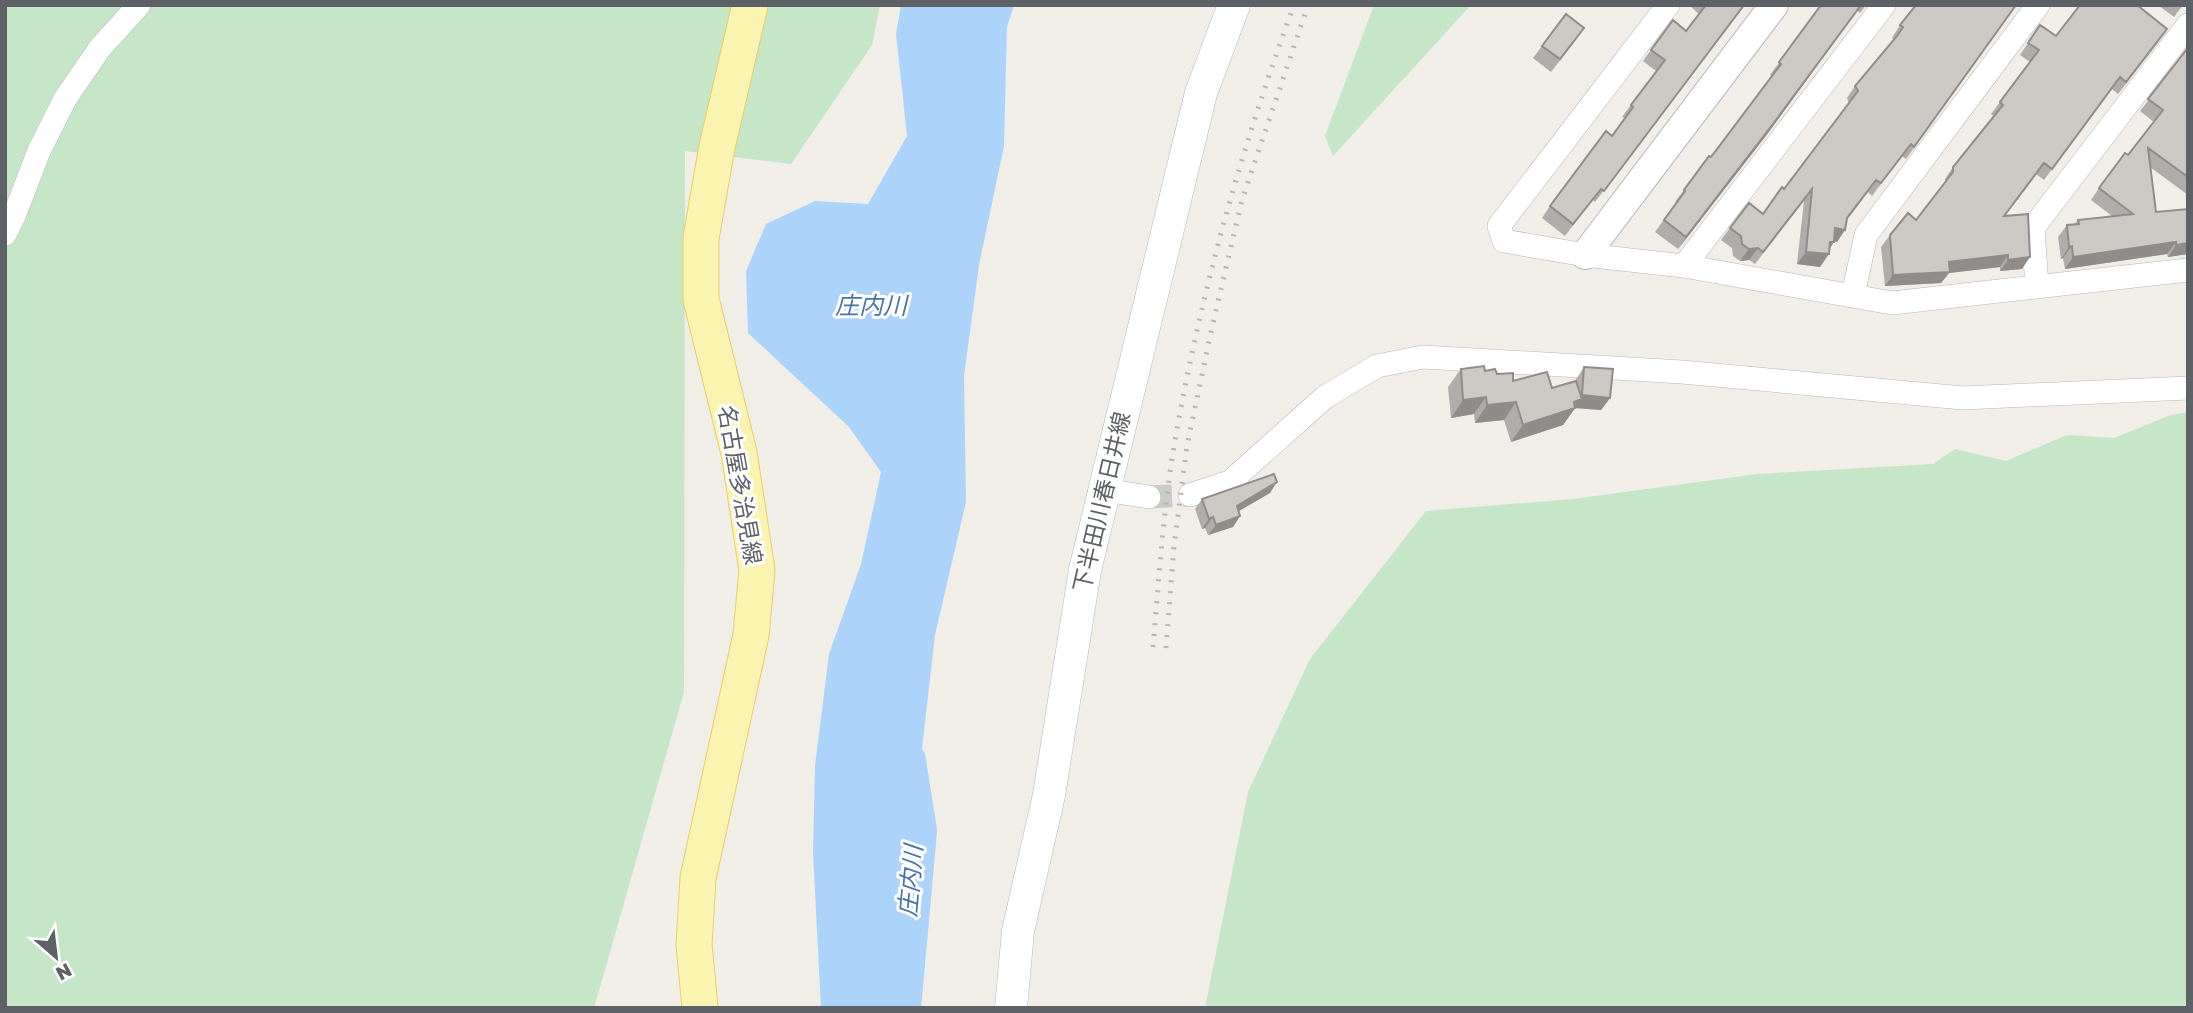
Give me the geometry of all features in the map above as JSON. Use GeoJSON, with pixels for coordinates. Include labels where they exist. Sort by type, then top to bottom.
{"type":"FeatureCollection","features":[{"type":"Feature","properties":{"kind":"main road","name":"名古屋多治見線"},"geometry":{"type":"LineString","coordinates":[[700,1008],[694,944],[698,878],[751,635],[757,570],[739,453],[701,299],[701,238],[717,147],[751,5]]}},
{"type":"Feature","properties":{"kind":"main road","name":"下半田川春日井線"},"geometry":{"type":"LineString","coordinates":[[1010,1008],[1018,930],[1049,795],[1085,570],[1201,93],[1234,5]]}},
{"type":"Feature","properties":{"kind":"street"},"geometry":{"type":"LineString","coordinates":[[5,234],[39,151],[65,99],[100,48],[139,5]]}},
{"type":"Feature","properties":{"kind":"street"},"geometry":{"type":"LineString","coordinates":[[1586,255],[1774,5]]}},
{"type":"Feature","properties":{"kind":"street"},"geometry":{"type":"LineString","coordinates":[[1684,266],[1884,5]]}},
{"type":"Feature","properties":{"kind":"street"},"geometry":{"type":"LineString","coordinates":[[1853,295],[1866,235],[2038,5]]}},
{"type":"Feature","properties":{"kind":"street"},"geometry":{"type":"LineString","coordinates":[[1658,9],[1499,226],[1504,241],[1586,255],[1684,266],[1892,303],[2188,270]]}},
{"type":"Feature","properties":{"kind":"street"},"geometry":{"type":"LineString","coordinates":[[2037,287],[2033,228],[2183,31],[2157,22]]}},
{"type":"Feature","properties":{"kind":"street"},"geometry":{"type":"LineString","coordinates":[[1189,495],[1230,482],[1325,397],[1377,366],[1423,357],[1682,372],[1963,398],[2188,388]]}},
{"type":"Feature","properties":{"kind":"street"},"geometry":{"type":"LineString","coordinates":[[1104,490],[1149,497]]}},
{"type":"Feature","properties":{"kind":"green space"},"geometry":{"type":"Polygon","coordinates":[[[5,5],[880,5],[872,45],[791,164],[685,151],[684,692],[594,1008],[5,1008],[5,5]]]}},
{"type":"Feature","properties":{"kind":"green space"},"geometry":{"type":"Polygon","coordinates":[[[1374,5],[1471,5],[1333,156],[1325,136],[1374,5]]]}},
{"type":"Feature","properties":{"kind":"green space"},"geometry":{"type":"Polygon","coordinates":[[[2188,412],[2188,1008],[1205,1008],[1248,792],[1310,659],[1426,511],[1573,499],[1757,474],[1933,464],[1955,449],[2006,461],[2067,435],[2114,438],[2171,415],[2188,412]]]}},
{"type":"Feature","properties":{"kind":"water","name":"庄内川"},"geometry":{"type":"Polygon","coordinates":[[[901,5],[1014,5],[1007,27],[1004,146],[979,265],[964,376],[966,502],[935,635],[901,932],[902,1008],[821,1008],[813,853],[815,765],[829,654],[861,564],[881,472],[849,427],[748,333],[746,271],[766,224],[815,201],[868,204],[907,136],[896,34],[901,5]]]}},
{"type":"Feature","properties":{"kind":"building"},"geometry":{"type":"Polygon","coordinates":[[[1706,5],[1744,5],[1604,191],[1601,189],[1573,224],[1550,206],[1606,131],[1612,136],[1633,107],[1631,105],[1665,60],[1651,50],[1673,20],[1686,31],[1706,5]]]}},
{"type":"Feature","properties":{"kind":"building"},"geometry":{"type":"Polygon","coordinates":[[[1821,5],[1861,5],[1686,237],[1664,220],[1709,156],[1711,157],[1781,64],[1779,62],[1821,5]]]}},
{"type":"Feature","properties":{"kind":"building"},"geometry":{"type":"Polygon","coordinates":[[[1916,5],[2016,5],[1914,147],[1911,144],[1881,183],[1876,180],[1847,218],[1845,230],[1835,228],[1834,242],[1830,242],[1829,254],[1806,252],[1812,189],[1763,252],[1758,248],[1749,249],[1742,244],[1741,236],[1730,228],[1749,203],[1763,214],[1782,187],[1784,189],[1858,91],[1855,86],[1897,36],[1903,27],[1900,25],[1916,5]]]}},
{"type":"Feature","properties":{"kind":"building"},"geometry":{"type":"Polygon","coordinates":[[[2080,5],[2137,5],[2167,29],[2126,82],[2120,77],[2052,169],[2044,163],[2004,216],[2028,214],[2030,257],[2008,260],[2008,255],[1949,262],[1950,272],[1893,275],[1890,235],[1908,213],[1916,220],[1953,172],[1953,167],[2003,105],[2000,102],[2039,50],[2028,43],[2040,25],[2056,36],[2080,5]]]}},
{"type":"Feature","properties":{"kind":"building"},"geometry":{"type":"Polygon","coordinates":[[[1566,14],[1584,28],[1560,59],[1542,46],[1566,14]]]}},
{"type":"Feature","properties":{"kind":"building"},"geometry":{"type":"Polygon","coordinates":[[[2187,49],[2188,177],[2148,148],[2156,212],[2188,209],[2188,243],[2176,245],[2176,242],[2073,257],[2067,225],[2079,224],[2078,220],[2133,214],[2099,188],[2125,153],[2128,155],[2163,110],[2148,99],[2187,49]]]}},
{"type":"Feature","properties":{"kind":"building"},"geometry":{"type":"Polygon","coordinates":[[[1484,366],[1485,371],[1495,369],[1497,374],[1513,373],[1513,381],[1547,372],[1552,388],[1576,381],[1582,399],[1574,402],[1575,408],[1523,425],[1516,402],[1487,405],[1486,397],[1463,400],[1461,369],[1484,366]]]}},
{"type":"Feature","properties":{"kind":"building"},"geometry":{"type":"Polygon","coordinates":[[[1584,367],[1613,369],[1610,398],[1582,395],[1584,367]]]}},
{"type":"Feature","properties":{"kind":"building"},"geometry":{"type":"Polygon","coordinates":[[[1274,474],[1277,482],[1237,506],[1240,516],[1216,525],[1213,517],[1209,519],[1202,499],[1274,474]]]}},
{"type":"Feature","properties":{"kind":"waterway","name":"庄内川"},"geometry":{"type":"LineString","coordinates":[[900,1008],[916,831],[905,761]]}},
{"type":"Feature","properties":{"kind":"tunnel"},"geometry":{"type":"LineString","coordinates":[[1149,497],[1190,495]]}},
{"type":"Feature","properties":{"kind":"railway"},"geometry":{"type":"LineString","coordinates":[[1153,647],[1170,471],[1196,334],[1240,168],[1294,5]]}},
{"type":"Feature","properties":{"kind":"railway"},"geometry":{"type":"LineString","coordinates":[[1166,648],[1174,546],[1187,446],[1212,327],[1242,200],[1308,5]]}}]}
